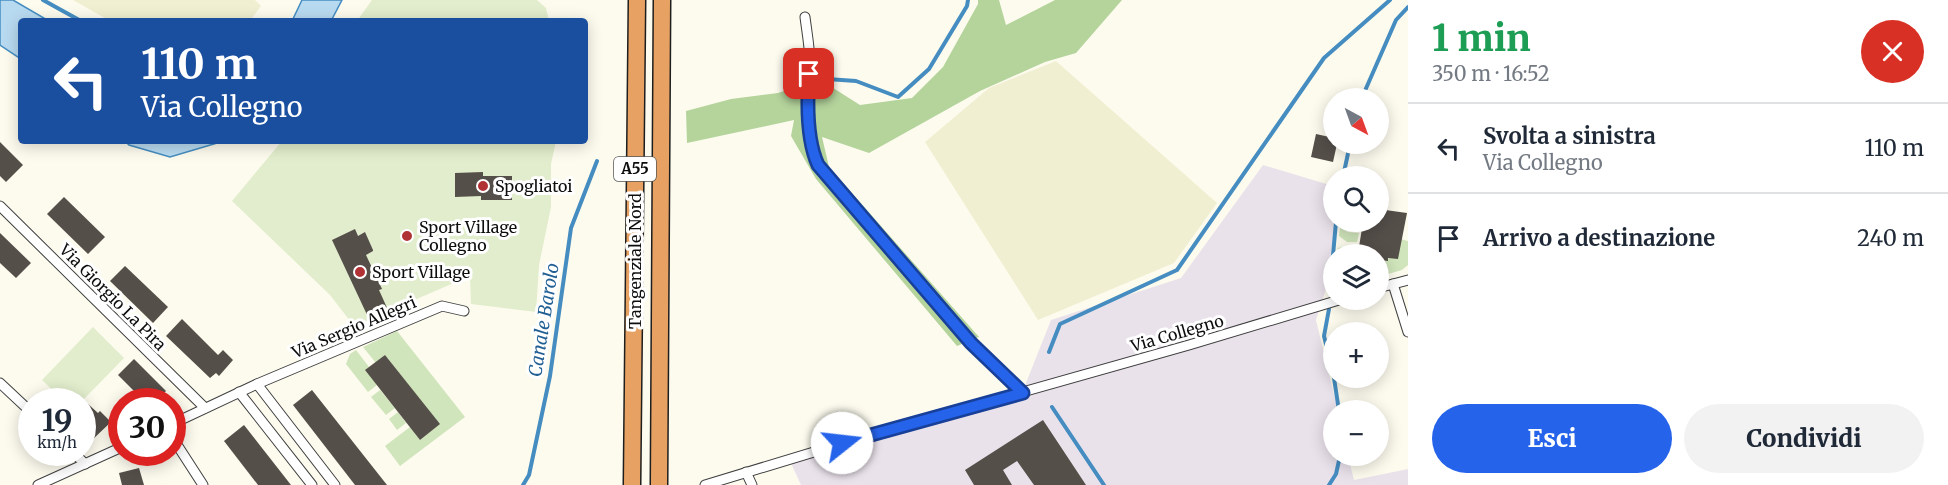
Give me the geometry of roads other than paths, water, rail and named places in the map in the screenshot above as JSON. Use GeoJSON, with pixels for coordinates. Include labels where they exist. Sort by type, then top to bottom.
{"type":"FeatureCollection","features":[{"type":"Feature","properties":{"kind":"highway","name":"Tangenziale Nord"},"geometry":{"type":"LineString","coordinates":[[632,485],[637,0]]}},
{"type":"Feature","properties":{"kind":"highway","name":"Tangenziale Nord"},"geometry":{"type":"LineString","coordinates":[[659,485],[662,0]]}},
{"type":"Feature","properties":{"kind":"street"},"geometry":{"type":"LineString","coordinates":[[805,17],[810,62],[808,96],[810,140],[818,165],[971,343],[1023,393]]}},
{"type":"Feature","properties":{"kind":"street","name":"Via Giorgio La Pira"},"geometry":{"type":"LineString","coordinates":[[0,206],[205,408]]}},
{"type":"Feature","properties":{"kind":"street"},"geometry":{"type":"LineString","coordinates":[[1389,285],[1408,280]]}},
{"type":"Feature","properties":{"kind":"street"},"geometry":{"type":"LineString","coordinates":[[1393,284],[1408,332]]}},
{"type":"Feature","properties":{"kind":"street","name":"Via Collegno"},"geometry":{"type":"LineString","coordinates":[[705,485],[1323,305]]}},
{"type":"Feature","properties":{"kind":"street","name":"Via Sergio Allegri"},"geometry":{"type":"LineString","coordinates":[[186,417],[257,384],[442,306],[464,311]]}},
{"type":"Feature","properties":{"kind":"street"},"geometry":{"type":"LineString","coordinates":[[0,383],[18,400]]}},
{"type":"Feature","properties":{"kind":"street"},"geometry":{"type":"LineString","coordinates":[[257,384],[335,485]]}},
{"type":"Feature","properties":{"kind":"street"},"geometry":{"type":"LineString","coordinates":[[239,392],[312,485]]}},
{"type":"Feature","properties":{"kind":"street"},"geometry":{"type":"LineString","coordinates":[[186,459],[203,485]]}},
{"type":"Feature","properties":{"kind":"street"},"geometry":{"type":"LineString","coordinates":[[38,485],[81,466]]}},
{"type":"Feature","properties":{"kind":"street"},"geometry":{"type":"LineString","coordinates":[[746,472],[752,485]]}},
{"type":"Feature","properties":{"kind":"water"},"geometry":{"type":"Polygon","coordinates":[[[0,0],[13,0],[44,18],[18,18],[18,57],[0,45],[0,0]]]}},
{"type":"Feature","properties":{"kind":"water"},"geometry":{"type":"Polygon","coordinates":[[[302,0],[342,0],[333,18],[293,18],[302,0]]]}},
{"type":"Feature","properties":{"kind":"water"},"geometry":{"type":"Polygon","coordinates":[[[128,144],[214,144],[170,157],[128,144]]]}},
{"type":"Feature","properties":{"kind":"waterway"},"geometry":{"type":"LineString","coordinates":[[43,0],[76,18]]}},
{"type":"Feature","properties":{"kind":"waterway","name":"Canale Barolo"},"geometry":{"type":"LineString","coordinates":[[827,79],[856,81],[898,97],[929,69],[967,6],[968,0]]}},
{"type":"Feature","properties":{"kind":"waterway"},"geometry":{"type":"LineString","coordinates":[[1049,352],[1060,324],[1177,270],[1324,58],[1390,0]]}},
{"type":"Feature","properties":{"kind":"waterway"},"geometry":{"type":"LineString","coordinates":[[1366,88],[1396,20],[1408,7]]}},
{"type":"Feature","properties":{"kind":"waterway"},"geometry":{"type":"LineString","coordinates":[[1345,166],[1348,154]]}},
{"type":"Feature","properties":{"kind":"waterway","name":"Canale Barolo"},"geometry":{"type":"LineString","coordinates":[[523,485],[529,475],[550,376],[571,228],[597,161]]}},
{"type":"Feature","properties":{"kind":"waterway"},"geometry":{"type":"LineString","coordinates":[[1334,244],[1335,232]]}},
{"type":"Feature","properties":{"kind":"waterway"},"geometry":{"type":"LineString","coordinates":[[1327,322],[1329,310]]}},
{"type":"Feature","properties":{"kind":"waterway"},"geometry":{"type":"LineString","coordinates":[[1336,388],[1337,400]]}},
{"type":"Feature","properties":{"kind":"waterway"},"geometry":{"type":"LineString","coordinates":[[1052,407],[1104,485]]}},
{"type":"Feature","properties":{"kind":"waterway"},"geometry":{"type":"LineString","coordinates":[[1329,485],[1338,466]]}},
{"type":"Feature","properties":{"kind":"place","name":"Spogliatoi"},"geometry":{"type":"Point","coordinates":[483,186]}},
{"type":"Feature","properties":{"kind":"place","name":"Sport Village Collegno"},"geometry":{"type":"Point","coordinates":[407,236]}},
{"type":"Feature","properties":{"kind":"place","name":"Sport Village"},"geometry":{"type":"Point","coordinates":[360,272]}}]}
